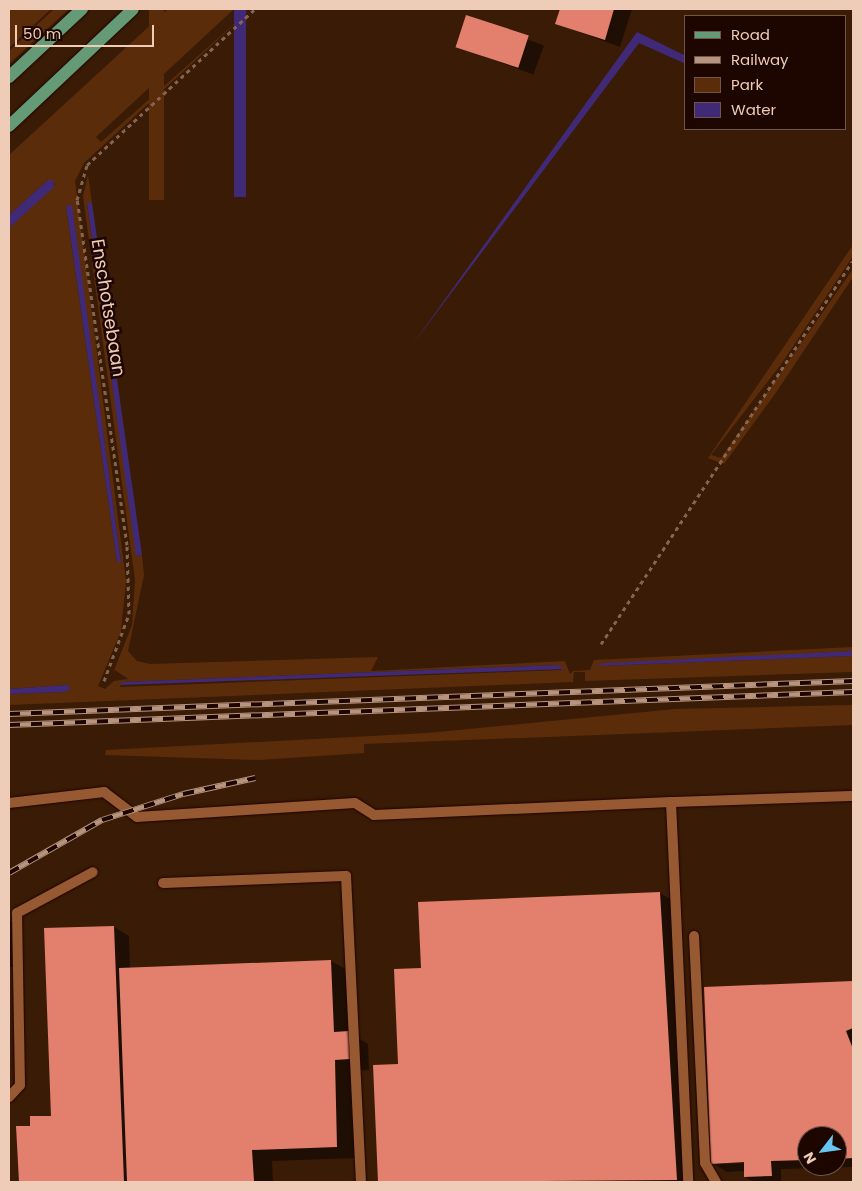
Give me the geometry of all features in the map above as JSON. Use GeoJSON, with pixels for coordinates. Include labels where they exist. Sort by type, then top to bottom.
{"type":"FeatureCollection","features":[{"type":"Feature","properties":{"kind":"main road"},"geometry":{"type":"LineString","coordinates":[[9,77],[82,9]]}},
{"type":"Feature","properties":{"kind":"main road"},"geometry":{"type":"LineString","coordinates":[[9,126],[134,9]]}},
{"type":"Feature","properties":{"kind":"lane"},"geometry":{"type":"LineString","coordinates":[[9,803],[104,792],[137,817],[355,803],[374,815],[853,796]]}},
{"type":"Feature","properties":{"kind":"lane"},"geometry":{"type":"LineString","coordinates":[[671,802],[688,1182]]}},
{"type":"Feature","properties":{"kind":"lane"},"geometry":{"type":"LineString","coordinates":[[9,1098],[20,1085],[17,913],[93,872]]}},
{"type":"Feature","properties":{"kind":"lane"},"geometry":{"type":"LineString","coordinates":[[163,883],[346,876],[361,1182]]}},
{"type":"Feature","properties":{"kind":"lane"},"geometry":{"type":"LineString","coordinates":[[694,936],[705,1163],[716,1182]]}},
{"type":"Feature","properties":{"kind":"path","name":"Enschotsebaan"},"geometry":{"type":"LineString","coordinates":[[104,681],[129,614],[127,545],[78,200],[87,165],[255,9]]}},
{"type":"Feature","properties":{"kind":"path"},"geometry":{"type":"LineString","coordinates":[[600,644],[853,261]]}},
{"type":"Feature","properties":{"kind":"green space"},"geometry":{"type":"Polygon","coordinates":[[[9,9],[51,9],[9,48],[9,9]]]}},
{"type":"Feature","properties":{"kind":"green space"},"geometry":{"type":"Polygon","coordinates":[[[54,9],[69,9],[9,64],[9,51],[54,9]]]}},
{"type":"Feature","properties":{"kind":"green space"},"geometry":{"type":"Polygon","coordinates":[[[149,9],[164,9],[164,200],[149,200],[149,9]]]}},
{"type":"Feature","properties":{"kind":"green space"},"geometry":{"type":"Polygon","coordinates":[[[168,9],[234,9],[96,137],[101,142],[251,9],[84,163],[75,181],[126,581],[121,631],[98,686],[105,689],[114,681],[128,679],[115,670],[113,673],[132,625],[135,580],[83,196],[88,175],[92,203],[87,204],[137,556],[142,555],[144,575],[128,651],[137,661],[150,664],[378,657],[371,671],[565,661],[570,674],[573,671],[590,670],[594,660],[853,647],[853,651],[596,666],[853,656],[853,672],[585,681],[585,672],[574,672],[573,682],[9,705],[9,694],[63,692],[68,685],[9,689],[9,228],[55,184],[48,180],[9,215],[9,155],[168,9]],[[71,205],[66,207],[117,562],[121,561],[71,205]],[[557,665],[122,682],[120,687],[562,670],[557,665]]]}},
{"type":"Feature","properties":{"kind":"green space"},"geometry":{"type":"Polygon","coordinates":[[[853,245],[853,256],[782,363],[711,455],[721,458],[853,269],[853,277],[775,394],[724,464],[708,458],[853,245]]]}},
{"type":"Feature","properties":{"kind":"green space"},"geometry":{"type":"Polygon","coordinates":[[[853,705],[853,725],[364,744],[364,753],[259,760],[105,755],[106,750],[427,733],[675,709],[853,705]]]}},
{"type":"Feature","properties":{"kind":"water"},"geometry":{"type":"Polygon","coordinates":[[[234,9],[246,9],[246,197],[234,197],[234,9]]]}},
{"type":"Feature","properties":{"kind":"water"},"geometry":{"type":"Polygon","coordinates":[[[637,32],[684,55],[684,63],[639,43],[410,348],[637,32]]]}},
{"type":"Feature","properties":{"kind":"water"},"geometry":{"type":"Polygon","coordinates":[[[48,180],[53,180],[54,187],[9,228],[9,215],[48,180]]]}},
{"type":"Feature","properties":{"kind":"water"},"geometry":{"type":"Polygon","coordinates":[[[87,203],[92,203],[142,555],[136,556],[87,203]]]}},
{"type":"Feature","properties":{"kind":"water"},"geometry":{"type":"Polygon","coordinates":[[[72,205],[121,562],[117,562],[66,206],[72,205]]]}},
{"type":"Feature","properties":{"kind":"water"},"geometry":{"type":"Polygon","coordinates":[[[853,651],[853,656],[596,666],[605,663],[853,651]]]}},
{"type":"Feature","properties":{"kind":"water"},"geometry":{"type":"Polygon","coordinates":[[[557,665],[565,669],[120,685],[122,682],[557,665]]]}},
{"type":"Feature","properties":{"kind":"water"},"geometry":{"type":"Polygon","coordinates":[[[68,685],[71,689],[63,692],[9,694],[9,689],[68,685]]]}},
{"type":"Feature","properties":{"kind":"building"},"geometry":{"type":"Polygon","coordinates":[[[560,9],[614,9],[605,40],[555,24],[560,9]]]}},
{"type":"Feature","properties":{"kind":"building"},"geometry":{"type":"Polygon","coordinates":[[[466,15],[529,35],[518,68],[455,47],[466,15]]]}},
{"type":"Feature","properties":{"kind":"building"},"geometry":{"type":"Polygon","coordinates":[[[660,892],[677,1180],[378,1182],[373,1065],[398,1064],[394,969],[421,968],[418,902],[660,892]]]}},
{"type":"Feature","properties":{"kind":"building"},"geometry":{"type":"Polygon","coordinates":[[[114,926],[124,1182],[19,1182],[16,1126],[30,1126],[30,1116],[51,1116],[44,928],[114,926]]]}},
{"type":"Feature","properties":{"kind":"building"},"geometry":{"type":"Polygon","coordinates":[[[331,960],[334,1032],[349,1031],[350,1059],[335,1060],[337,1147],[252,1150],[254,1181],[127,1182],[119,968],[331,960]]]}},
{"type":"Feature","properties":{"kind":"building"},"geometry":{"type":"Polygon","coordinates":[[[853,981],[853,1028],[846,1031],[853,1049],[853,1158],[847,1158],[847,1126],[797,1126],[797,1160],[771,1161],[772,1176],[744,1177],[744,1162],[711,1164],[704,987],[853,981]]]}},
{"type":"Feature","properties":{"kind":"railway"},"geometry":{"type":"LineString","coordinates":[[9,714],[853,681]]}},
{"type":"Feature","properties":{"kind":"railway"},"geometry":{"type":"LineString","coordinates":[[9,725],[853,692]]}},
{"type":"Feature","properties":{"kind":"railway"},"geometry":{"type":"LineString","coordinates":[[9,873],[102,820],[183,794],[255,778]]}}]}
